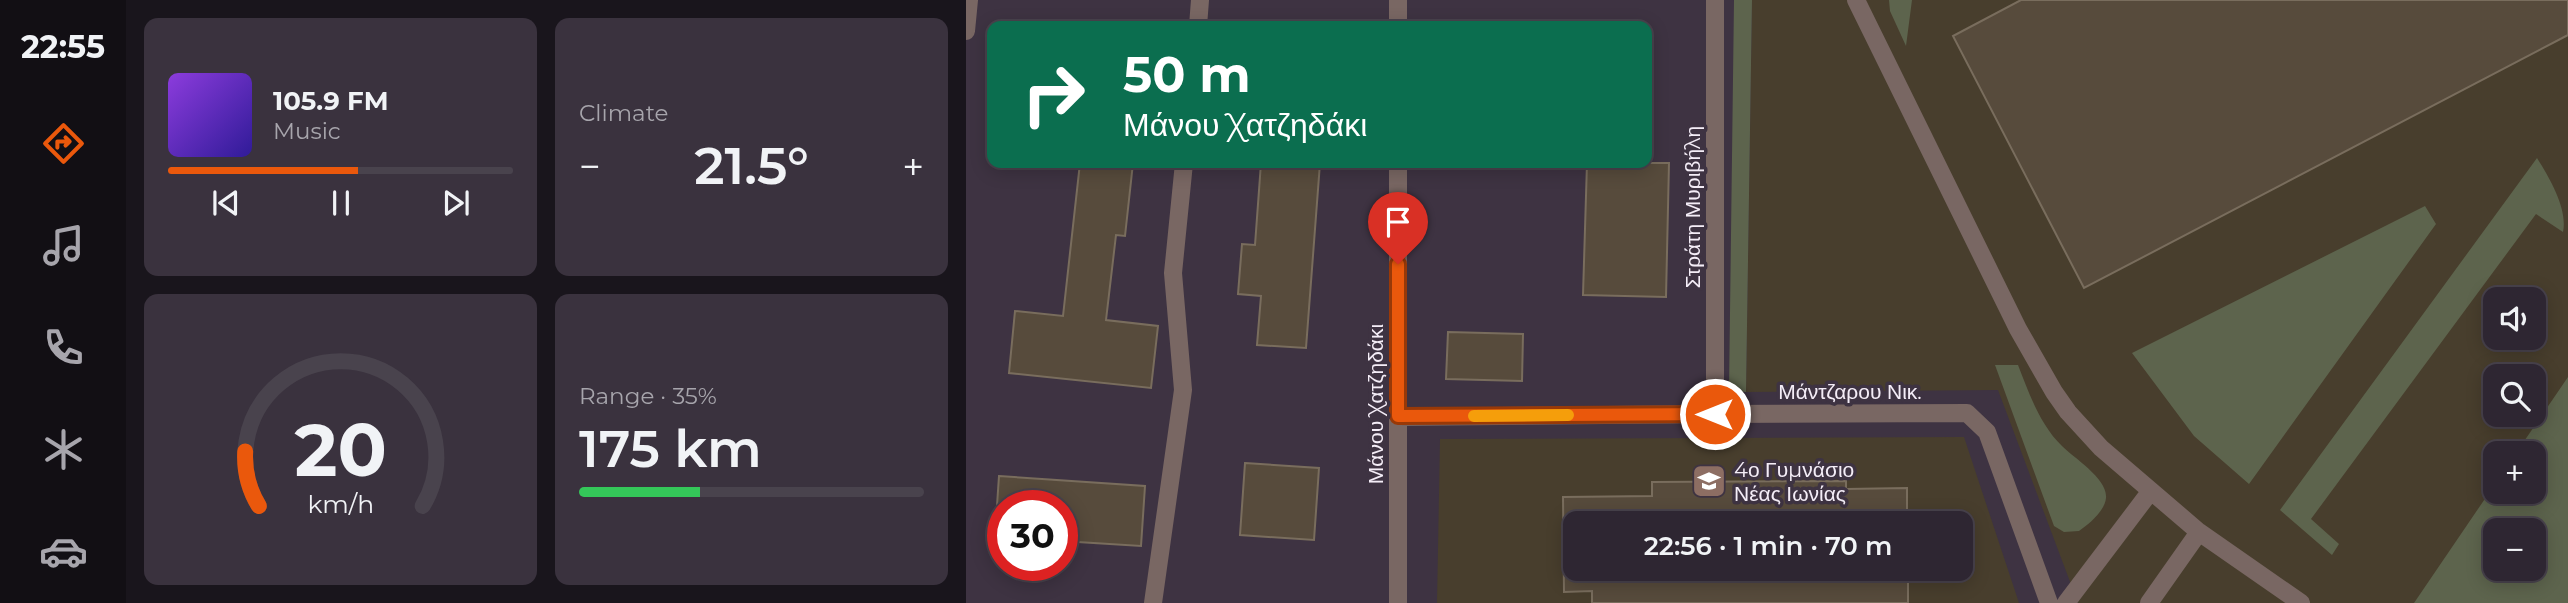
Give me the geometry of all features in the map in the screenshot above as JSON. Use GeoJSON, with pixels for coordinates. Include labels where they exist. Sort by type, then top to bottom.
{"type":"FeatureCollection","features":[{"type":"Feature","properties":{"kind":"street"},"geometry":{"type":"LineString","coordinates":[[966,31],[969,0]]}},
{"type":"Feature","properties":{"kind":"street"},"geometry":{"type":"LineString","coordinates":[[1198,21],[1200,0]]}},
{"type":"Feature","properties":{"kind":"street"},"geometry":{"type":"LineString","coordinates":[[1398,0],[1398,21]]}},
{"type":"Feature","properties":{"kind":"street","name":"Στράτη Μυριβήλη"},"geometry":{"type":"LineString","coordinates":[[1715,0],[1715,414]]}},
{"type":"Feature","properties":{"kind":"street"},"geometry":{"type":"LineString","coordinates":[[1856,0],[2038,365],[2068,412],[2101,448],[2150,492],[2199,532],[2301,603]]}},
{"type":"Feature","properties":{"kind":"street"},"geometry":{"type":"LineString","coordinates":[[1153,603],[1183,390],[1173,273],[1184,168]]}},
{"type":"Feature","properties":{"kind":"street","name":"Μάνου Χατζηδάκι"},"geometry":{"type":"LineString","coordinates":[[1398,168],[1398,603]]}},
{"type":"Feature","properties":{"kind":"street","name":"Μάντζαρου Νικ."},"geometry":{"type":"LineString","coordinates":[[1398,416],[1967,413],[1987,432],[2049,603]]}},
{"type":"Feature","properties":{"kind":"street"},"geometry":{"type":"LineString","coordinates":[[2066,603],[2150,492]]}},
{"type":"Feature","properties":{"kind":"street"},"geometry":{"type":"LineString","coordinates":[[2149,603],[2199,532]]}},
{"type":"Feature","properties":{"kind":"shaded area"},"geometry":{"type":"Polygon","coordinates":[[[1752,0],[2568,0],[2568,603],[2078,603],[1998,390],[1746,392],[1752,0]]]}},
{"type":"Feature","properties":{"kind":"shaded area","name":"4ο Γυμνάσιο Νέας Ιωνίας"},"geometry":{"type":"Polygon","coordinates":[[[1964,437],[2019,603],[1437,603],[1440,439],[1964,437]]]}},
{"type":"Feature","properties":{"kind":"green space"},"geometry":{"type":"Polygon","coordinates":[[[1734,0],[1752,0],[1746,392],[1729,391],[1734,0]]]}},
{"type":"Feature","properties":{"kind":"green space"},"geometry":{"type":"Polygon","coordinates":[[[1889,0],[1912,0],[1906,46],[1890,11],[1889,0]]]}},
{"type":"Feature","properties":{"kind":"green space"},"geometry":{"type":"Polygon","coordinates":[[[2537,158],[2560,203],[2563,232],[2536,214],[2311,519],[2339,544],[2332,555],[2280,510],[2537,158]]]}},
{"type":"Feature","properties":{"kind":"green space"},"geometry":{"type":"Polygon","coordinates":[[[2425,206],[2436,224],[2249,484],[2194,436],[2132,353],[2425,206]]]}},
{"type":"Feature","properties":{"kind":"green space"},"geometry":{"type":"Polygon","coordinates":[[[1995,365],[2018,365],[2036,408],[2054,438],[2102,484],[2106,498],[2103,508],[2079,531],[2064,532],[2054,526],[1995,365]]]}},
{"type":"Feature","properties":{"kind":"green space"},"geometry":{"type":"Polygon","coordinates":[[[2568,377],[2568,603],[2414,603],[2483,502],[2483,504],[2546,504],[2546,441],[2524,441],[2534,427],[2546,427],[2546,409],[2568,377]]]}},
{"type":"Feature","properties":{"kind":"building"},"geometry":{"type":"Polygon","coordinates":[[[2021,0],[2568,0],[2568,35],[2084,288],[1953,36],[2021,0]]]}},
{"type":"Feature","properties":{"kind":"building"},"geometry":{"type":"Polygon","coordinates":[[[1652,163],[1669,163],[1666,297],[1583,295],[1587,168],[1652,168],[1652,163]]]}},
{"type":"Feature","properties":{"kind":"building"},"geometry":{"type":"Polygon","coordinates":[[[1079,168],[1132,168],[1125,236],[1116,235],[1106,320],[1158,326],[1151,388],[1009,373],[1015,311],[1063,316],[1079,168]]]}},
{"type":"Feature","properties":{"kind":"building"},"geometry":{"type":"Polygon","coordinates":[[[1261,168],[1320,168],[1306,348],[1257,345],[1261,296],[1238,294],[1242,244],[1255,245],[1261,168]]]}},
{"type":"Feature","properties":{"kind":"building"},"geometry":{"type":"Polygon","coordinates":[[[1448,332],[1523,334],[1522,381],[1446,379],[1448,332]]]}},
{"type":"Feature","properties":{"kind":"building"},"geometry":{"type":"Polygon","coordinates":[[[1245,463],[1319,468],[1314,540],[1240,535],[1245,463]]]}},
{"type":"Feature","properties":{"kind":"building"},"geometry":{"type":"Polygon","coordinates":[[[999,476],[1145,486],[1141,546],[1078,542],[1078,490],[998,490],[999,476]]]}},
{"type":"Feature","properties":{"kind":"building"},"geometry":{"type":"Polygon","coordinates":[[[1846,481],[1846,489],[1907,488],[1907,511],[1563,511],[1563,497],[1652,496],[1652,482],[1846,481]]]}},
{"type":"Feature","properties":{"kind":"building"},"geometry":{"type":"Polygon","coordinates":[[[1564,581],[1908,581],[1908,603],[1592,603],[1592,591],[1564,592],[1564,581]]]}},
{"type":"Feature","properties":{"kind":"slow traffic"},"geometry":{"type":"LineString","coordinates":[[1474,416],[1568,415]]}},
{"type":"Feature","properties":{"kind":"place","name":"4ο Γυμνάσιο Νέας Ιωνίας"},"geometry":{"type":"Point","coordinates":[1709,481]}},
{"type":"Feature","properties":{"kind":"route"},"geometry":{"type":"LineString","coordinates":[[1398,264],[1398,416],[1715,414]]}}]}
